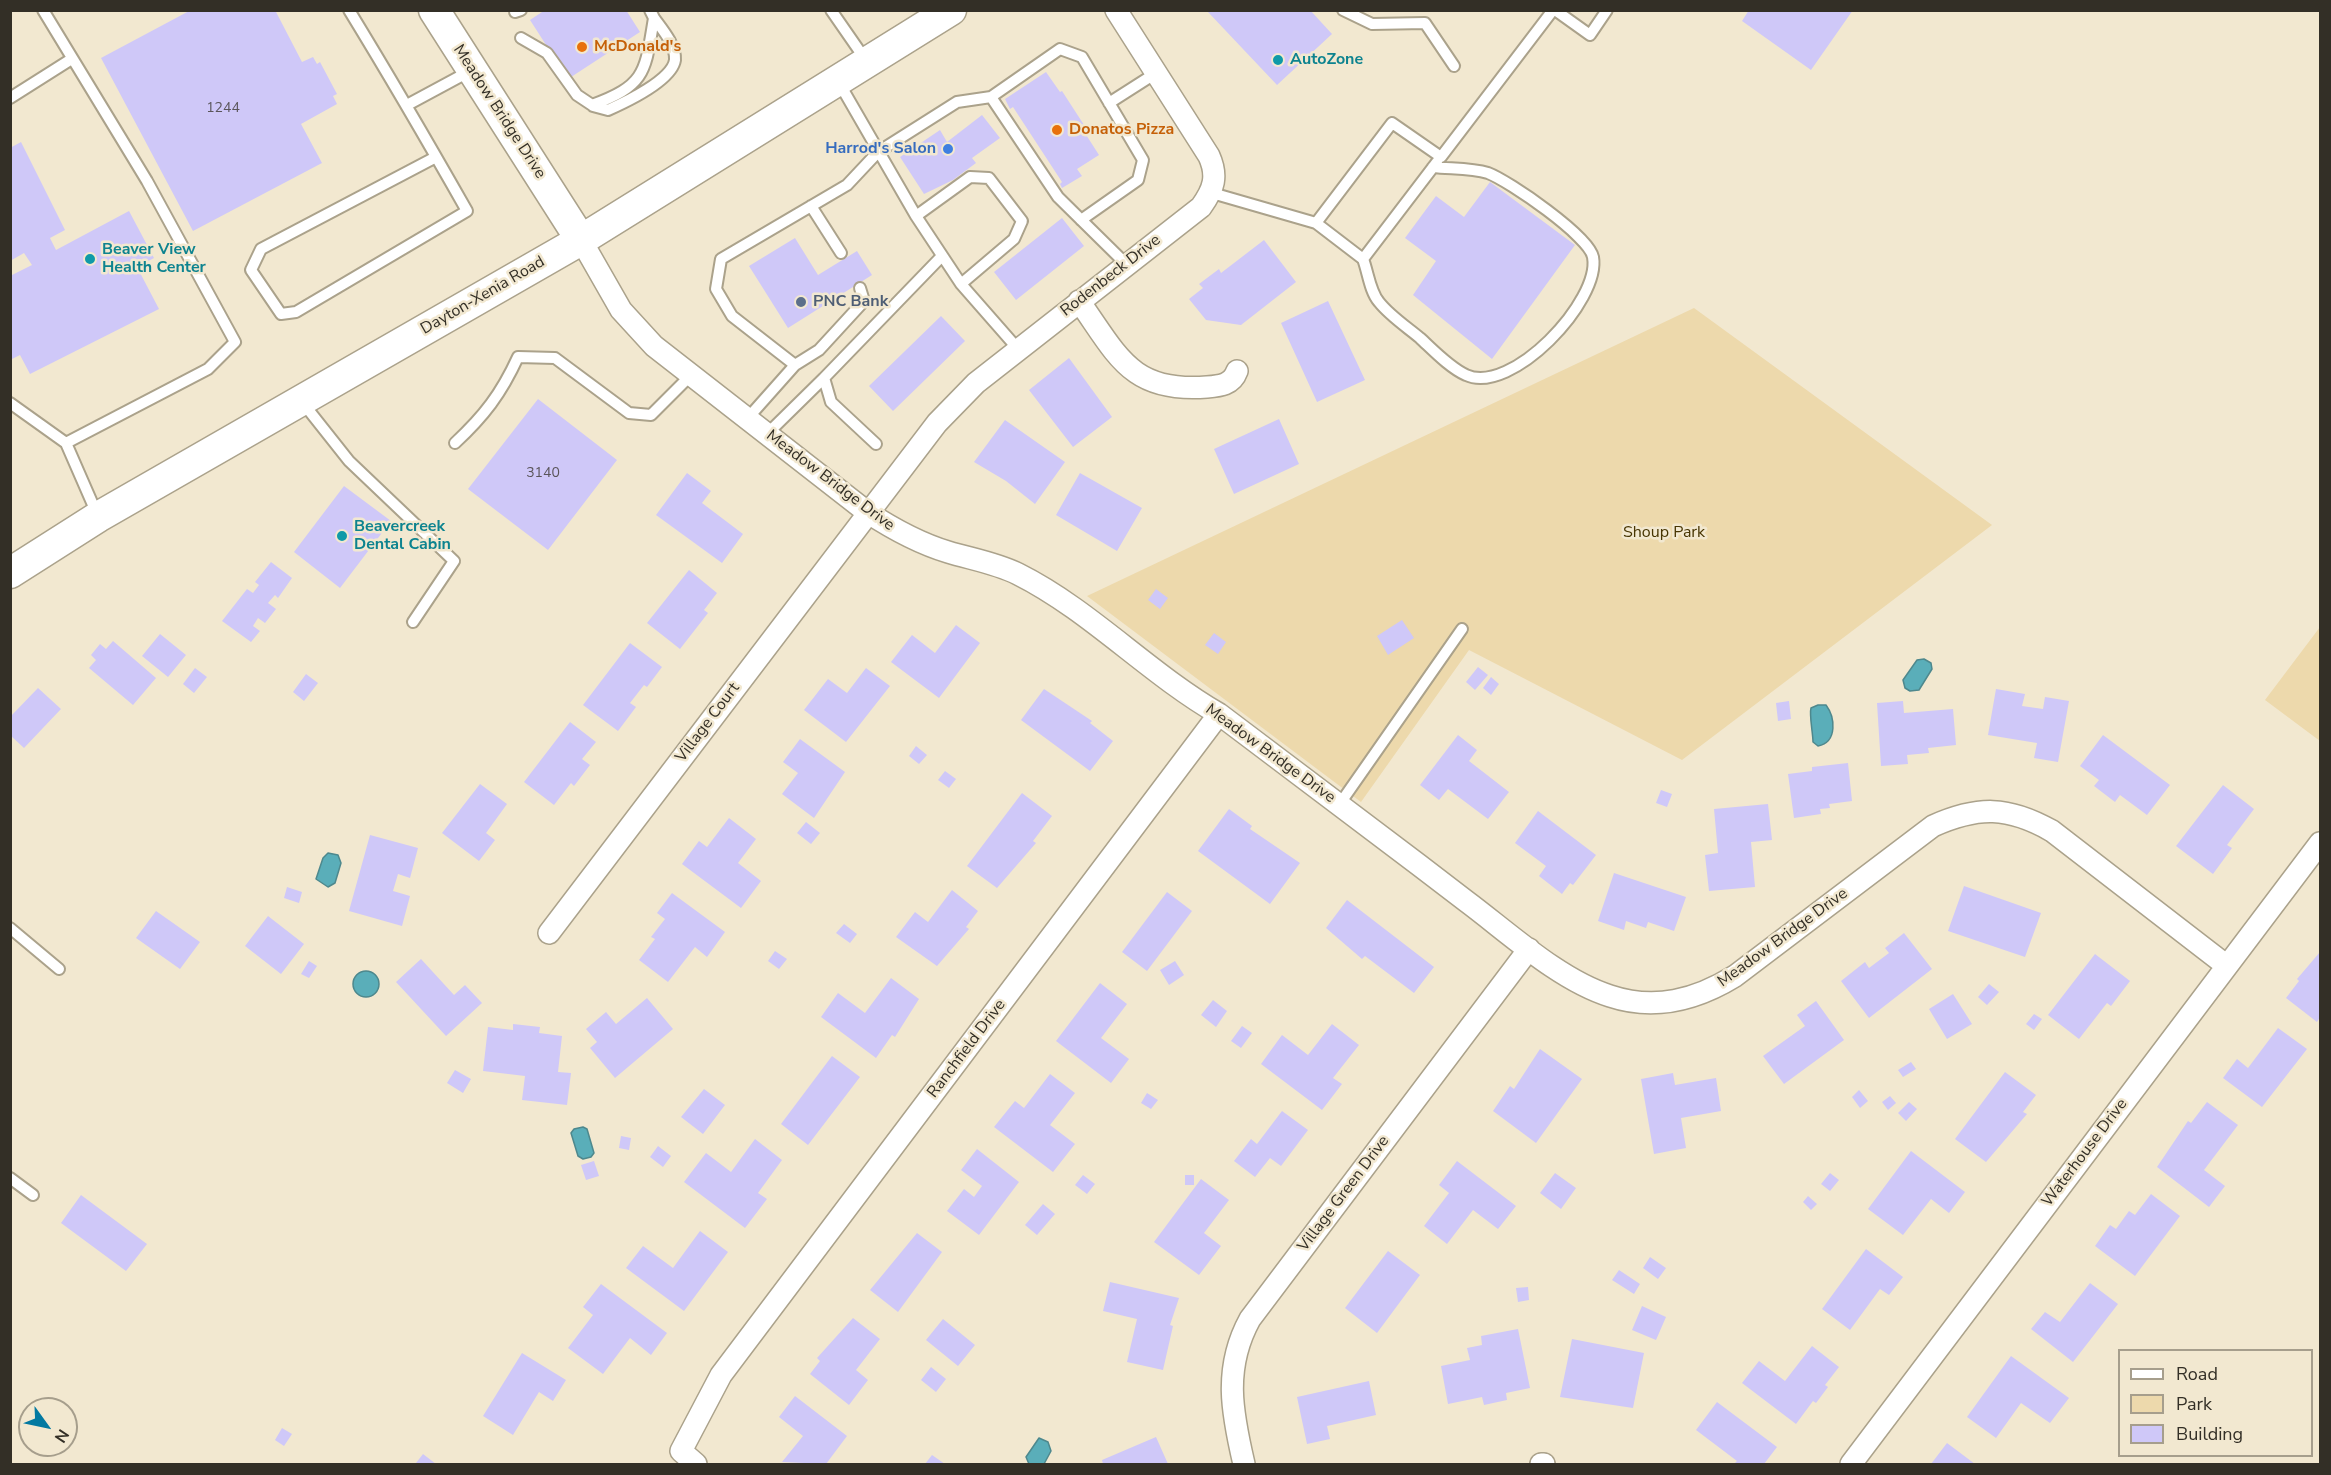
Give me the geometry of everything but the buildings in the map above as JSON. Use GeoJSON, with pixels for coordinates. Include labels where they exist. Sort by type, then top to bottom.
{"type":"FeatureCollection","features":[{"type":"Feature","properties":{"kind":"main road","name":"Meadow Bridge Drive"},"geometry":{"type":"LineString","coordinates":[[434,10],[581,240]]}},
{"type":"Feature","properties":{"kind":"main road","name":"Dayton-Xenia Road"},"geometry":{"type":"LineString","coordinates":[[10,573],[98,517],[581,240],[951,10]]}},
{"type":"Feature","properties":{"kind":"street"},"geometry":{"type":"LineString","coordinates":[[1116,10],[1209,156],[1215,176],[1212,193]]}},
{"type":"Feature","properties":{"kind":"street","name":"Rodenbeck Drive"},"geometry":{"type":"LineString","coordinates":[[867,512],[936,423],[976,382],[1201,207],[1212,193]]}},
{"type":"Feature","properties":{"kind":"street","name":"Meadow Bridge Drive"},"geometry":{"type":"LineString","coordinates":[[581,240],[621,310],[654,346],[867,512],[915,540],[998,566],[1046,590],[1182,692],[1219,714],[1529,948],[1578,982],[1610,997],[1650,1004],[1673,1003],[1714,990],[1736,976],[1933,826],[1960,814],[1990,811],[2020,816],[2052,831],[2228,966]]}},
{"type":"Feature","properties":{"kind":"street"},"geometry":{"type":"LineString","coordinates":[[1079,301],[1122,361],[1150,381],[1165,386],[1187,388],[1222,386],[1230,382],[1237,371]]}},
{"type":"Feature","properties":{"kind":"street","name":"Village Court"},"geometry":{"type":"LineString","coordinates":[[549,933],[867,512]]}},
{"type":"Feature","properties":{"kind":"street","name":"Ranchfield Drive"},"geometry":{"type":"LineString","coordinates":[[696,1464],[681,1451],[715,1384],[1219,714]]}},
{"type":"Feature","properties":{"kind":"street","name":"Waterhouse Drive"},"geometry":{"type":"LineString","coordinates":[[1851,1464],[2320,843]]}},
{"type":"Feature","properties":{"kind":"street","name":"Village Green Drive"},"geometry":{"type":"LineString","coordinates":[[1244,1464],[1233,1414],[1231,1380],[1237,1348],[1250,1319],[1529,948]]}},
{"type":"Feature","properties":{"kind":"lane"},"geometry":{"type":"LineString","coordinates":[[43,10],[70,60],[147,181],[236,342],[208,369],[66,443]]}},
{"type":"Feature","properties":{"kind":"lane"},"geometry":{"type":"LineString","coordinates":[[349,10],[407,105],[467,212],[296,312],[281,314],[251,270],[261,249],[436,157]]}},
{"type":"Feature","properties":{"kind":"lane"},"geometry":{"type":"LineString","coordinates":[[831,10],[867,62]]}},
{"type":"Feature","properties":{"kind":"lane"},"geometry":{"type":"LineString","coordinates":[[1343,10],[1371,24],[1425,23],[1454,66]]}},
{"type":"Feature","properties":{"kind":"lane"},"geometry":{"type":"LineString","coordinates":[[1363,259],[1554,10],[1590,35],[1607,10]]}},
{"type":"Feature","properties":{"kind":"lane"},"geometry":{"type":"LineString","coordinates":[[592,105],[615,97],[640,79],[647,64],[652,14]]}},
{"type":"Feature","properties":{"kind":"lane"},"geometry":{"type":"LineString","coordinates":[[521,38],[547,53],[577,95],[592,105],[608,110],[628,101],[670,72],[675,58],[670,42],[652,14]]}},
{"type":"Feature","properties":{"kind":"lane"},"geometry":{"type":"LineString","coordinates":[[795,365],[732,316],[716,289],[721,259],[847,185],[878,152],[957,102],[991,97],[1060,49],[1082,57],[1143,160],[1138,180],[1081,220]]}},
{"type":"Feature","properties":{"kind":"lane"},"geometry":{"type":"LineString","coordinates":[[10,98],[70,60]]}},
{"type":"Feature","properties":{"kind":"lane"},"geometry":{"type":"LineString","coordinates":[[407,105],[472,70]]}},
{"type":"Feature","properties":{"kind":"lane"},"geometry":{"type":"LineString","coordinates":[[1109,103],[1156,73]]}},
{"type":"Feature","properties":{"kind":"lane"},"geometry":{"type":"LineString","coordinates":[[838,80],[916,216],[961,284],[1018,349]]}},
{"type":"Feature","properties":{"kind":"lane"},"geometry":{"type":"LineString","coordinates":[[991,97],[1058,197],[1126,264]]}},
{"type":"Feature","properties":{"kind":"lane"},"geometry":{"type":"LineString","coordinates":[[1316,223],[1392,123],[1441,157]]}},
{"type":"Feature","properties":{"kind":"lane"},"geometry":{"type":"LineString","coordinates":[[1212,193],[1316,223],[1363,259],[1377,301],[1467,376],[1487,377],[1519,366],[1549,340],[1582,302],[1592,282],[1593,256],[1579,234],[1520,191],[1487,173],[1433,167]]}},
{"type":"Feature","properties":{"kind":"lane"},"geometry":{"type":"LineString","coordinates":[[916,216],[970,177],[989,178],[1022,221],[1014,239],[961,284]]}},
{"type":"Feature","properties":{"kind":"lane"},"geometry":{"type":"LineString","coordinates":[[811,206],[841,253]]}},
{"type":"Feature","properties":{"kind":"lane"},"geometry":{"type":"LineString","coordinates":[[767,434],[942,255]]}},
{"type":"Feature","properties":{"kind":"lane"},"geometry":{"type":"LineString","coordinates":[[747,419],[795,365],[819,350],[864,301],[860,288]]}},
{"type":"Feature","properties":{"kind":"lane"},"geometry":{"type":"LineString","coordinates":[[455,443],[480,419],[503,390],[518,357],[555,358],[629,413],[651,415],[691,375]]}},
{"type":"Feature","properties":{"kind":"lane"},"geometry":{"type":"LineString","coordinates":[[824,378],[831,402],[876,444]]}},
{"type":"Feature","properties":{"kind":"lane"},"geometry":{"type":"LineString","coordinates":[[301,400],[349,461],[454,561],[413,622]]}},
{"type":"Feature","properties":{"kind":"lane"},"geometry":{"type":"LineString","coordinates":[[10,403],[66,443],[98,517]]}},
{"type":"Feature","properties":{"kind":"lane"},"geometry":{"type":"LineString","coordinates":[[1339,804],[1462,629]]}},
{"type":"Feature","properties":{"kind":"lane"},"geometry":{"type":"LineString","coordinates":[[10,928],[59,969]]}},
{"type":"Feature","properties":{"kind":"lane"},"geometry":{"type":"LineString","coordinates":[[10,1178],[33,1195]]}},
{"type":"Feature","properties":{"kind":"green space","name":"Shoup Park"},"geometry":{"type":"Polygon","coordinates":[[[1694,308],[1992,525],[1682,760],[1469,650],[1361,802],[1087,596],[1694,308]]]}},
{"type":"Feature","properties":{"kind":"green space"},"geometry":{"type":"Polygon","coordinates":[[[2320,627],[2320,741],[2265,700],[2320,627]]]}},
{"type":"Feature","properties":{"kind":"water"},"geometry":{"type":"Polygon","coordinates":[[[1924,659],[1931,663],[1932,669],[1919,690],[1910,691],[1905,688],[1903,680],[1917,660],[1924,659]]]}},
{"type":"Feature","properties":{"kind":"water"},"geometry":{"type":"Polygon","coordinates":[[[1826,705],[1833,728],[1829,740],[1818,746],[1813,742],[1810,715],[1811,708],[1826,705]]]}},
{"type":"Feature","properties":{"kind":"water"},"geometry":{"type":"Polygon","coordinates":[[[328,853],[338,855],[341,863],[335,883],[328,887],[316,879],[323,858],[328,853]]]}},
{"type":"Feature","properties":{"kind":"water"},"geometry":{"type":"Polygon","coordinates":[[[366,971],[375,975],[379,984],[375,993],[366,997],[357,993],[353,984],[357,975],[366,971]]]}},
{"type":"Feature","properties":{"kind":"water"},"geometry":{"type":"Polygon","coordinates":[[[583,1127],[587,1129],[594,1153],[591,1157],[583,1159],[578,1156],[571,1133],[574,1129],[583,1127]]]}},
{"type":"Feature","properties":{"kind":"water"},"geometry":{"type":"Polygon","coordinates":[[[1039,1438],[1048,1442],[1051,1451],[1044,1464],[1029,1464],[1026,1457],[1039,1438]]]}},
{"type":"Feature","properties":{"kind":"place","name":"McDonald's"},"geometry":{"type":"Point","coordinates":[582,47]}},
{"type":"Feature","properties":{"kind":"place","name":"AutoZone"},"geometry":{"type":"Point","coordinates":[1278,60]}},
{"type":"Feature","properties":{"kind":"place","name":"Donatos Pizza"},"geometry":{"type":"Point","coordinates":[1057,130]}},
{"type":"Feature","properties":{"kind":"place","name":"Harrod's Salon"},"geometry":{"type":"Point","coordinates":[948,149]}},
{"type":"Feature","properties":{"kind":"place","name":"Beaver View Health Center"},"geometry":{"type":"Point","coordinates":[90,259]}},
{"type":"Feature","properties":{"kind":"place","name":"PNC Bank"},"geometry":{"type":"Point","coordinates":[801,302]}},
{"type":"Feature","properties":{"kind":"place","name":"Beavercreek Dental Cabin"},"geometry":{"type":"Point","coordinates":[342,536]}}]}
